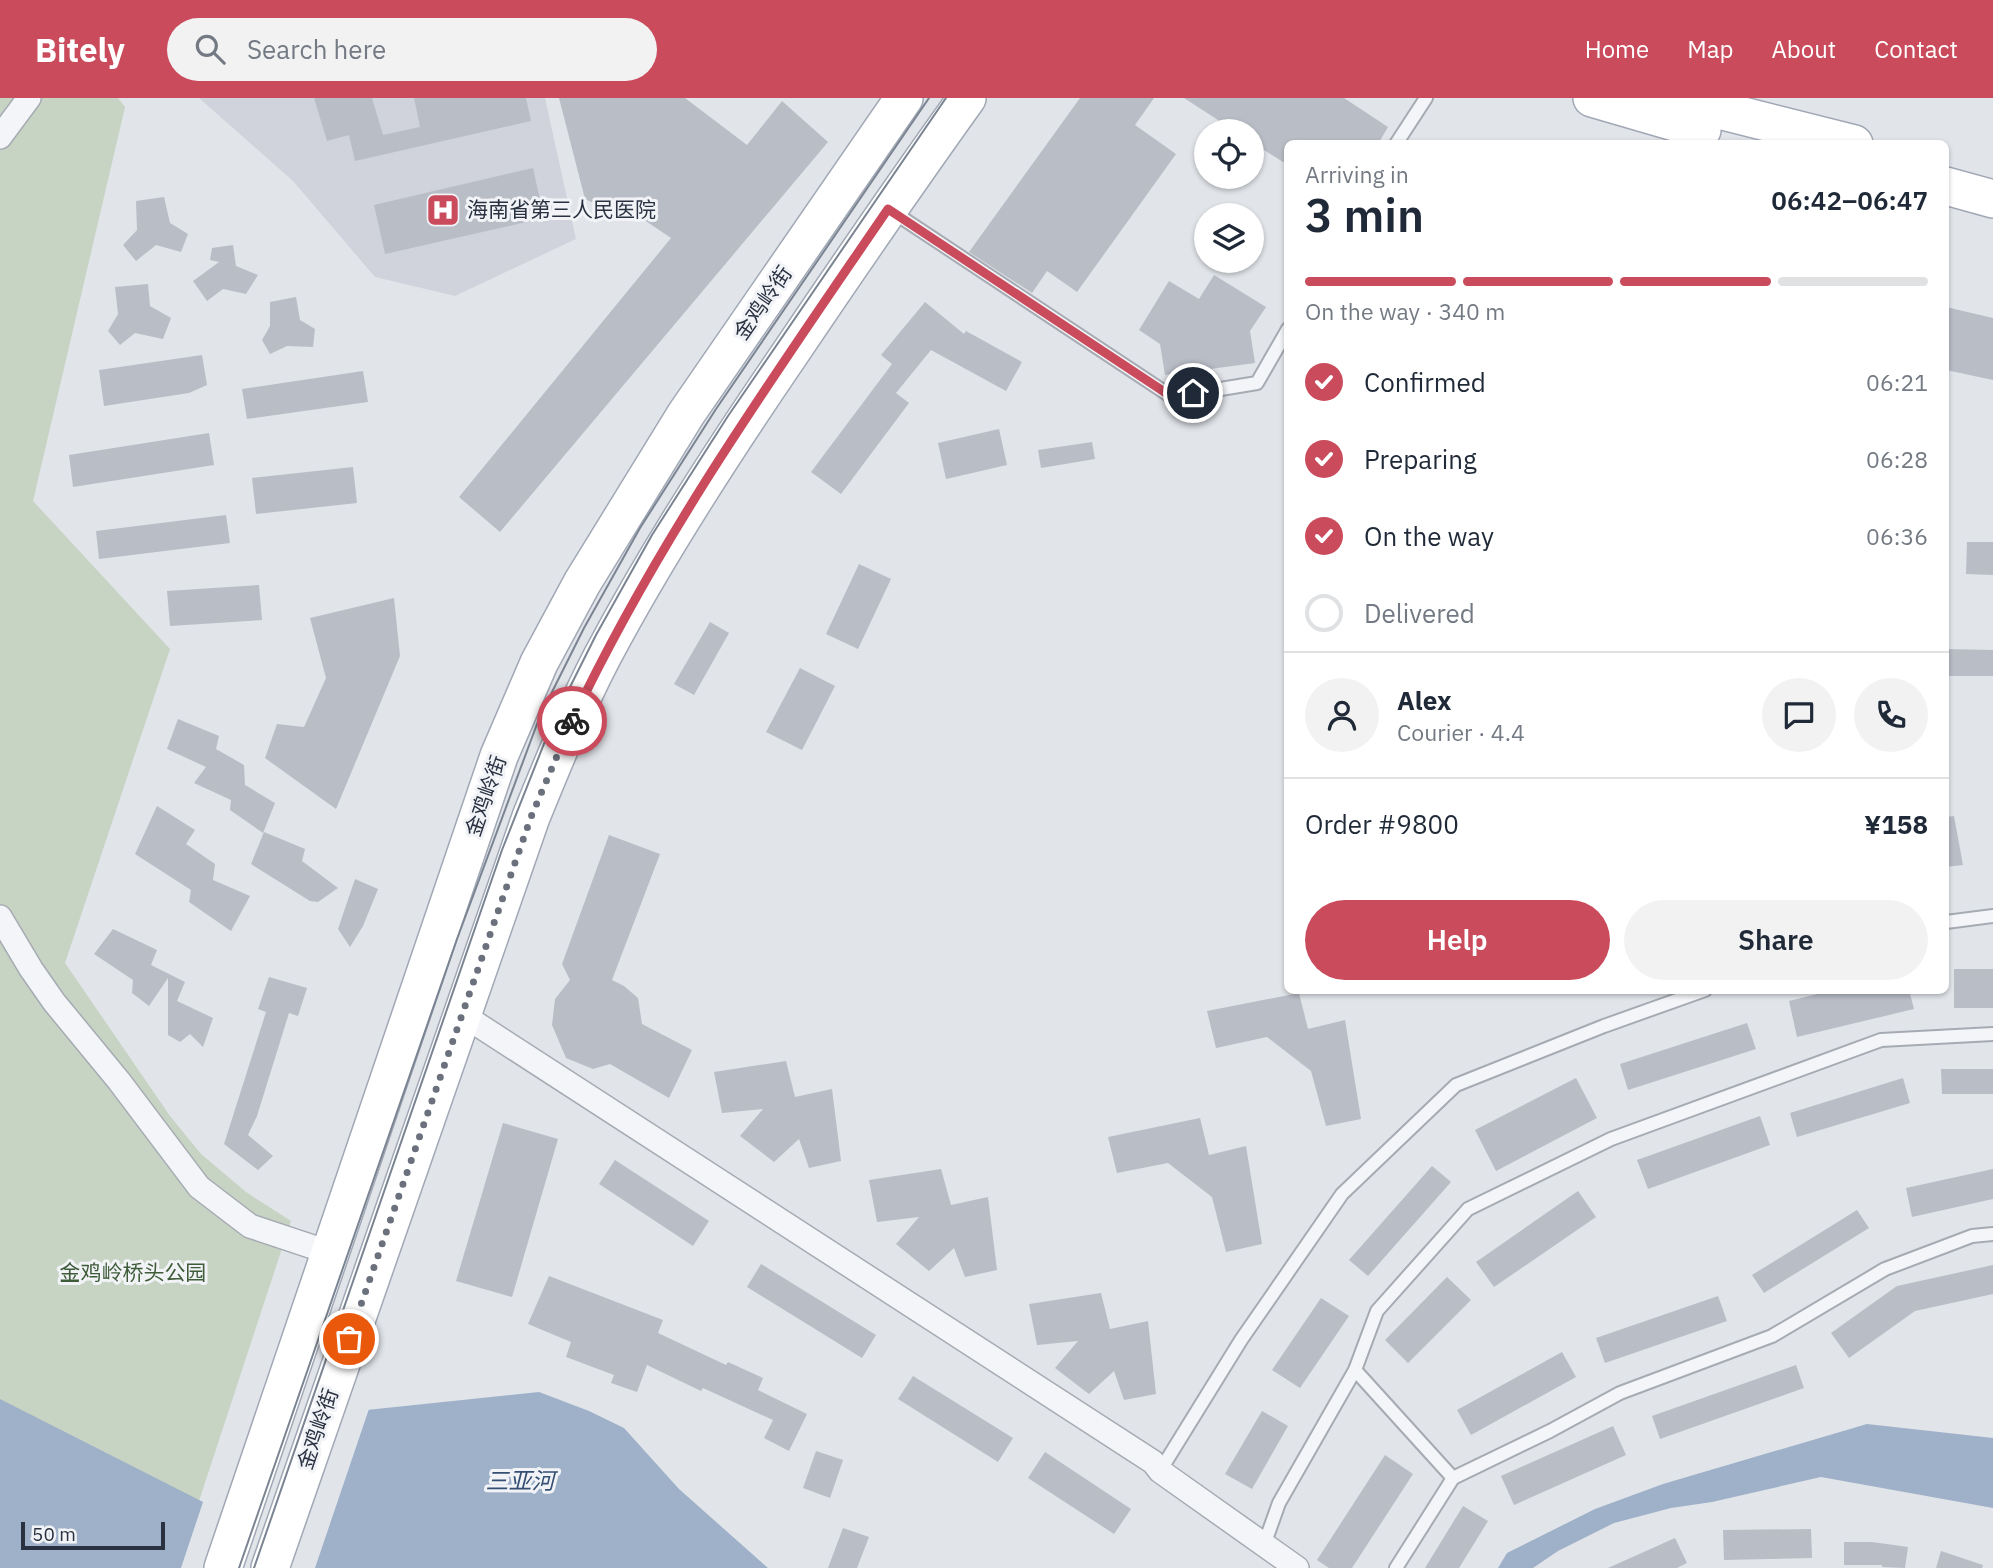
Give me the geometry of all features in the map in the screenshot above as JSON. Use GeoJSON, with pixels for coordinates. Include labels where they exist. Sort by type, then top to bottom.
{"type":"FeatureCollection","features":[{"type":"Feature","properties":{"kind":"main road","name":"金鸡岭街"},"geometry":{"type":"LineString","coordinates":[[223,1568],[499,756],[540,663],[582,583],[686,414],[904,98]]}},
{"type":"Feature","properties":{"kind":"main road","name":"金鸡岭街"},"geometry":{"type":"LineString","coordinates":[[270,1568],[531,817],[562,741],[602,658],[663,549],[732,439],[967,98]]}},
{"type":"Feature","properties":{"kind":"main road"},"geometry":{"type":"LineString","coordinates":[[1592,98],[1737,140]]}},
{"type":"Feature","properties":{"kind":"main road"},"geometry":{"type":"LineString","coordinates":[[1672,98],[1838,140]]}},
{"type":"Feature","properties":{"kind":"main road"},"geometry":{"type":"LineString","coordinates":[[1949,166],[1993,177]]}},
{"type":"Feature","properties":{"kind":"main road"},"geometry":{"type":"LineString","coordinates":[[1949,187],[1993,199]]}},
{"type":"Feature","properties":{"kind":"street"},"geometry":{"type":"LineString","coordinates":[[0,137],[29,98]]}},
{"type":"Feature","properties":{"kind":"street"},"geometry":{"type":"LineString","coordinates":[[0,917],[54,1002],[119,1080],[199,1187],[250,1227],[331,1253]]}},
{"type":"Feature","properties":{"kind":"street"},"geometry":{"type":"LineString","coordinates":[[463,1015],[1153,1462],[1160,1471],[1297,1568]]}},
{"type":"Feature","properties":{"kind":"lane"},"geometry":{"type":"LineString","coordinates":[[1399,140],[1426,98]]}},
{"type":"Feature","properties":{"kind":"lane"},"geometry":{"type":"LineString","coordinates":[[888,209],[1172,397],[1256,383],[1284,336]]}},
{"type":"Feature","properties":{"kind":"lane"},"geometry":{"type":"LineString","coordinates":[[1949,922],[1993,916]]}},
{"type":"Feature","properties":{"kind":"lane"},"geometry":{"type":"LineString","coordinates":[[1160,1471],[1241,1340],[1342,1194],[1455,1085],[1694,994]]}},
{"type":"Feature","properties":{"kind":"lane"},"geometry":{"type":"LineString","coordinates":[[1264,1545],[1279,1503],[1355,1370],[1377,1311],[1468,1209],[1611,1139],[1881,1040],[1993,1034]]}},
{"type":"Feature","properties":{"kind":"lane"},"geometry":{"type":"LineString","coordinates":[[1396,1568],[1453,1478],[1550,1431],[1619,1393],[1772,1336],[1885,1269],[1972,1236],[1993,1234]]}},
{"type":"Feature","properties":{"kind":"lane"},"geometry":{"type":"LineString","coordinates":[[1355,1370],[1453,1478]]}},
{"type":"Feature","properties":{"kind":"shaded area","name":"海南省第三人民医院"},"geometry":{"type":"Polygon","coordinates":[[[199,98],[545,98],[576,239],[455,296],[375,277],[293,181],[199,98]]]}},
{"type":"Feature","properties":{"kind":"green space","name":"金鸡岭桥头公园"},"geometry":{"type":"Polygon","coordinates":[[[0,98],[118,98],[125,107],[33,501],[170,649],[65,963],[170,1116],[201,1154],[246,1192],[291,1221],[177,1568],[0,1568],[0,98]]]}},
{"type":"Feature","properties":{"kind":"water","name":"三亚河"},"geometry":{"type":"Polygon","coordinates":[[[539,1392],[624,1428],[679,1489],[768,1568],[0,1568],[0,1399],[209,1505],[300,1417],[539,1392]]]}},
{"type":"Feature","properties":{"kind":"water"},"geometry":{"type":"Polygon","coordinates":[[[1867,1424],[1993,1438],[1993,1508],[1821,1477],[1712,1502],[1671,1508],[1614,1523],[1558,1551],[1533,1568],[1498,1568],[1507,1553],[1595,1509],[1663,1484],[1867,1424]]]}},
{"type":"Feature","properties":{"kind":"pier"},"geometry":{"type":"Polygon","coordinates":[[[370,1406],[315,1568],[181,1568],[204,1499],[208,1501],[298,1414],[370,1406]]]}},
{"type":"Feature","properties":{"kind":"building"},"geometry":{"type":"Polygon","coordinates":[[[314,98],[372,98],[383,135],[420,127],[414,98],[526,98],[531,121],[355,161],[349,135],[327,141],[314,98]]]}},
{"type":"Feature","properties":{"kind":"building"},"geometry":{"type":"Polygon","coordinates":[[[559,98],[685,98],[747,145],[782,101],[828,142],[500,532],[459,497],[671,238],[622,205],[615,213],[585,199],[559,98]]]}},
{"type":"Feature","properties":{"kind":"building"},"geometry":{"type":"Polygon","coordinates":[[[1080,98],[1154,98],[1135,125],[1176,154],[1077,292],[1047,271],[1032,293],[969,252],[1080,98]]]}},
{"type":"Feature","properties":{"kind":"building"},"geometry":{"type":"Polygon","coordinates":[[[1184,98],[1344,98],[1388,127],[1380,140],[1284,140],[1284,163],[1264,150],[1264,119],[1216,119],[1184,98]]]}},
{"type":"Feature","properties":{"kind":"building"},"geometry":{"type":"Polygon","coordinates":[[[533,168],[544,218],[385,254],[374,205],[533,168]]]}},
{"type":"Feature","properties":{"kind":"building"},"geometry":{"type":"Polygon","coordinates":[[[164,197],[170,223],[188,234],[181,252],[156,245],[136,261],[123,245],[137,230],[136,201],[164,197]]]}},
{"type":"Feature","properties":{"kind":"building"},"geometry":{"type":"Polygon","coordinates":[[[233,245],[236,266],[258,275],[246,294],[223,289],[207,301],[193,281],[219,262],[210,260],[212,248],[233,245]]]}},
{"type":"Feature","properties":{"kind":"building"},"geometry":{"type":"Polygon","coordinates":[[[1214,275],[1266,307],[1250,331],[1255,363],[1165,375],[1160,344],[1139,330],[1169,281],[1199,299],[1214,275]]]}},
{"type":"Feature","properties":{"kind":"building"},"geometry":{"type":"Polygon","coordinates":[[[148,284],[150,306],[171,318],[163,339],[135,333],[120,345],[108,331],[118,314],[115,287],[148,284]]]}},
{"type":"Feature","properties":{"kind":"building"},"geometry":{"type":"Polygon","coordinates":[[[296,297],[300,320],[315,329],[313,347],[287,346],[270,354],[262,340],[270,326],[270,302],[296,297]]]}},
{"type":"Feature","properties":{"kind":"building"},"geometry":{"type":"Polygon","coordinates":[[[925,302],[964,334],[966,331],[1022,362],[1006,391],[931,350],[896,393],[909,403],[841,494],[811,472],[892,364],[881,355],[925,302]]]}},
{"type":"Feature","properties":{"kind":"building"},"geometry":{"type":"Polygon","coordinates":[[[1949,308],[1993,318],[1993,380],[1949,371],[1949,308]]]}},
{"type":"Feature","properties":{"kind":"building"},"geometry":{"type":"Polygon","coordinates":[[[202,355],[207,385],[189,393],[104,406],[99,370],[202,355]]]}},
{"type":"Feature","properties":{"kind":"building"},"geometry":{"type":"Polygon","coordinates":[[[363,371],[368,402],[247,419],[242,389],[363,371]]]}},
{"type":"Feature","properties":{"kind":"building"},"geometry":{"type":"Polygon","coordinates":[[[999,429],[1007,465],[946,479],[938,443],[999,429]]]}},
{"type":"Feature","properties":{"kind":"building"},"geometry":{"type":"Polygon","coordinates":[[[209,433],[214,465],[73,487],[69,455],[209,433]]]}},
{"type":"Feature","properties":{"kind":"building"},"geometry":{"type":"Polygon","coordinates":[[[1092,442],[1095,459],[1041,468],[1038,450],[1092,442]]]}},
{"type":"Feature","properties":{"kind":"building"},"geometry":{"type":"Polygon","coordinates":[[[353,467],[357,503],[256,514],[252,478],[353,467]]]}},
{"type":"Feature","properties":{"kind":"building"},"geometry":{"type":"Polygon","coordinates":[[[226,515],[230,543],[99,559],[96,531],[226,515]]]}},
{"type":"Feature","properties":{"kind":"building"},"geometry":{"type":"Polygon","coordinates":[[[1967,542],[1993,542],[1993,575],[1966,574],[1967,542]]]}},
{"type":"Feature","properties":{"kind":"building"},"geometry":{"type":"Polygon","coordinates":[[[859,564],[891,579],[858,649],[826,634],[859,564]]]}},
{"type":"Feature","properties":{"kind":"building"},"geometry":{"type":"Polygon","coordinates":[[[259,585],[262,620],[170,626],[167,591],[259,585]]]}},
{"type":"Feature","properties":{"kind":"building"},"geometry":{"type":"Polygon","coordinates":[[[394,598],[400,656],[336,809],[265,758],[277,724],[304,727],[326,678],[310,618],[394,598]]]}},
{"type":"Feature","properties":{"kind":"building"},"geometry":{"type":"Polygon","coordinates":[[[710,622],[729,633],[694,695],[674,684],[710,622]]]}},
{"type":"Feature","properties":{"kind":"building"},"geometry":{"type":"Polygon","coordinates":[[[1949,649],[1993,650],[1993,676],[1949,676],[1949,649]]]}},
{"type":"Feature","properties":{"kind":"building"},"geometry":{"type":"Polygon","coordinates":[[[800,668],[835,686],[802,750],[766,732],[800,668]]]}},
{"type":"Feature","properties":{"kind":"building"},"geometry":{"type":"Polygon","coordinates":[[[178,719],[219,736],[216,749],[244,765],[245,785],[275,803],[263,833],[230,810],[231,800],[194,783],[206,767],[167,749],[178,719]]]}},
{"type":"Feature","properties":{"kind":"building"},"geometry":{"type":"Polygon","coordinates":[[[157,806],[195,830],[186,844],[215,864],[213,880],[250,896],[231,931],[189,902],[191,890],[135,854],[157,806]]]}},
{"type":"Feature","properties":{"kind":"building"},"geometry":{"type":"Polygon","coordinates":[[[1954,816],[1963,865],[1949,867],[1949,817],[1954,816]]]}},
{"type":"Feature","properties":{"kind":"building"},"geometry":{"type":"Polygon","coordinates":[[[264,832],[305,849],[302,861],[338,888],[318,902],[310,901],[251,864],[264,832]]]}},
{"type":"Feature","properties":{"kind":"building"},"geometry":{"type":"Polygon","coordinates":[[[609,835],[660,854],[612,980],[638,998],[642,1024],[692,1050],[669,1098],[610,1064],[593,1069],[566,1058],[552,1025],[555,999],[570,980],[562,964],[609,835]]]}},
{"type":"Feature","properties":{"kind":"building"},"geometry":{"type":"Polygon","coordinates":[[[355,879],[378,889],[363,926],[350,947],[338,929],[355,879]]]}},
{"type":"Feature","properties":{"kind":"building"},"geometry":{"type":"Polygon","coordinates":[[[113,929],[157,950],[151,965],[185,982],[177,1001],[213,1018],[203,1047],[190,1034],[180,1042],[168,1035],[168,978],[149,1006],[132,993],[133,980],[94,954],[113,929]]]}},
{"type":"Feature","properties":{"kind":"building"},"geometry":{"type":"Polygon","coordinates":[[[1954,969],[1993,969],[1993,1008],[1954,1008],[1954,969]]]}},
{"type":"Feature","properties":{"kind":"building"},"geometry":{"type":"Polygon","coordinates":[[[269,977],[307,988],[298,1016],[289,1013],[257,1116],[248,1135],[273,1156],[258,1170],[224,1144],[266,1012],[258,1009],[269,977]]]}},
{"type":"Feature","properties":{"kind":"building"},"geometry":{"type":"Polygon","coordinates":[[[1299,994],[1308,1029],[1345,1020],[1361,1119],[1326,1126],[1311,1071],[1267,1037],[1216,1048],[1207,1011],[1299,994]]]}},
{"type":"Feature","properties":{"kind":"building"},"geometry":{"type":"Polygon","coordinates":[[[1818,994],[1910,994],[1914,1009],[1797,1037],[1789,1001],[1818,994]]]}},
{"type":"Feature","properties":{"kind":"building"},"geometry":{"type":"Polygon","coordinates":[[[1747,1023],[1756,1049],[1628,1090],[1620,1064],[1747,1023]]]}},
{"type":"Feature","properties":{"kind":"building"},"geometry":{"type":"Polygon","coordinates":[[[786,1061],[795,1097],[832,1089],[841,1161],[809,1168],[799,1139],[774,1162],[740,1136],[763,1109],[722,1113],[714,1072],[786,1061]]]}},
{"type":"Feature","properties":{"kind":"building"},"geometry":{"type":"Polygon","coordinates":[[[1941,1069],[1993,1069],[1993,1094],[1942,1094],[1941,1069]]]}},
{"type":"Feature","properties":{"kind":"building"},"geometry":{"type":"Polygon","coordinates":[[[1576,1078],[1597,1118],[1496,1171],[1475,1130],[1576,1078]]]}},
{"type":"Feature","properties":{"kind":"building"},"geometry":{"type":"Polygon","coordinates":[[[1903,1078],[1910,1103],[1797,1137],[1790,1113],[1903,1078]]]}},
{"type":"Feature","properties":{"kind":"building"},"geometry":{"type":"Polygon","coordinates":[[[1760,1116],[1770,1145],[1648,1189],[1637,1160],[1760,1116]]]}},
{"type":"Feature","properties":{"kind":"building"},"geometry":{"type":"Polygon","coordinates":[[[1200,1118],[1209,1155],[1246,1146],[1262,1244],[1226,1252],[1212,1197],[1168,1163],[1117,1173],[1108,1137],[1200,1118]]]}},
{"type":"Feature","properties":{"kind":"building"},"geometry":{"type":"Polygon","coordinates":[[[503,1123],[558,1139],[512,1297],[456,1281],[503,1123]]]}},
{"type":"Feature","properties":{"kind":"building"},"geometry":{"type":"Polygon","coordinates":[[[615,1160],[709,1221],[693,1246],[599,1184],[615,1160]]]}},
{"type":"Feature","properties":{"kind":"building"},"geometry":{"type":"Polygon","coordinates":[[[1432,1166],[1451,1182],[1368,1276],[1349,1260],[1432,1166]]]}},
{"type":"Feature","properties":{"kind":"building"},"geometry":{"type":"Polygon","coordinates":[[[941,1169],[951,1205],[988,1197],[997,1270],[965,1277],[954,1248],[929,1271],[896,1244],[919,1217],[877,1222],[869,1180],[941,1169]]]}},
{"type":"Feature","properties":{"kind":"building"},"geometry":{"type":"Polygon","coordinates":[[[1993,1169],[1993,1199],[1912,1217],[1906,1188],[1993,1169]]]}},
{"type":"Feature","properties":{"kind":"building"},"geometry":{"type":"Polygon","coordinates":[[[1578,1191],[1596,1217],[1494,1287],[1476,1262],[1578,1191]]]}},
{"type":"Feature","properties":{"kind":"building"},"geometry":{"type":"Polygon","coordinates":[[[1857,1210],[1869,1228],[1764,1293],[1752,1275],[1857,1210]]]}},
{"type":"Feature","properties":{"kind":"building"},"geometry":{"type":"Polygon","coordinates":[[[761,1264],[876,1335],[862,1358],[747,1287],[761,1264]]]}},
{"type":"Feature","properties":{"kind":"building"},"geometry":{"type":"Polygon","coordinates":[[[1993,1265],[1993,1294],[1915,1311],[1849,1358],[1831,1333],[1897,1286],[1993,1265]]]}},
{"type":"Feature","properties":{"kind":"building"},"geometry":{"type":"Polygon","coordinates":[[[549,1276],[663,1320],[658,1333],[726,1365],[728,1362],[763,1378],[758,1390],[807,1414],[789,1451],[764,1438],[773,1420],[703,1388],[701,1391],[647,1365],[637,1392],[611,1383],[614,1375],[566,1357],[571,1342],[528,1324],[549,1276]]]}},
{"type":"Feature","properties":{"kind":"building"},"geometry":{"type":"Polygon","coordinates":[[[1447,1277],[1471,1300],[1408,1363],[1385,1340],[1447,1277]]]}},
{"type":"Feature","properties":{"kind":"building"},"geometry":{"type":"Polygon","coordinates":[[[1101,1293],[1110,1329],[1148,1321],[1156,1394],[1124,1400],[1114,1371],[1089,1394],[1055,1368],[1078,1341],[1037,1345],[1029,1304],[1101,1293]]]}},
{"type":"Feature","properties":{"kind":"building"},"geometry":{"type":"Polygon","coordinates":[[[1718,1296],[1727,1321],[1605,1363],[1596,1338],[1718,1296]]]}},
{"type":"Feature","properties":{"kind":"building"},"geometry":{"type":"Polygon","coordinates":[[[1321,1298],[1349,1316],[1300,1388],[1272,1370],[1321,1298]]]}},
{"type":"Feature","properties":{"kind":"building"},"geometry":{"type":"Polygon","coordinates":[[[1562,1352],[1576,1377],[1471,1435],[1457,1410],[1562,1352]]]}},
{"type":"Feature","properties":{"kind":"building"},"geometry":{"type":"Polygon","coordinates":[[[1796,1365],[1804,1388],[1660,1439],[1652,1416],[1796,1365]]]}},
{"type":"Feature","properties":{"kind":"building"},"geometry":{"type":"Polygon","coordinates":[[[913,1376],[1013,1438],[998,1462],[898,1399],[913,1376]]]}},
{"type":"Feature","properties":{"kind":"building"},"geometry":{"type":"Polygon","coordinates":[[[1262,1411],[1288,1426],[1252,1489],[1225,1474],[1262,1411]]]}},
{"type":"Feature","properties":{"kind":"building"},"geometry":{"type":"Polygon","coordinates":[[[1613,1426],[1626,1455],[1514,1505],[1501,1476],[1613,1426]]]}},
{"type":"Feature","properties":{"kind":"building"},"geometry":{"type":"Polygon","coordinates":[[[816,1451],[843,1460],[830,1498],[803,1488],[816,1451]]]}},
{"type":"Feature","properties":{"kind":"building"},"geometry":{"type":"Polygon","coordinates":[[[1045,1452],[1131,1509],[1114,1534],[1028,1478],[1045,1452]]]}},
{"type":"Feature","properties":{"kind":"building"},"geometry":{"type":"Polygon","coordinates":[[[1385,1455],[1413,1474],[1352,1568],[1329,1568],[1317,1560],[1385,1455]]]}},
{"type":"Feature","properties":{"kind":"building"},"geometry":{"type":"Polygon","coordinates":[[[1463,1506],[1488,1521],[1459,1568],[1425,1568],[1463,1506]]]}},
{"type":"Feature","properties":{"kind":"building"},"geometry":{"type":"Polygon","coordinates":[[[843,1528],[869,1537],[857,1568],[828,1568],[843,1528]]]}},
{"type":"Feature","properties":{"kind":"building"},"geometry":{"type":"Polygon","coordinates":[[[1811,1529],[1812,1558],[1724,1560],[1723,1530],[1811,1529]]]}},
{"type":"Feature","properties":{"kind":"building"},"geometry":{"type":"Polygon","coordinates":[[[1675,1538],[1687,1563],[1677,1568],[1608,1568],[1675,1538]]]}},
{"type":"Feature","properties":{"kind":"building"},"geometry":{"type":"Polygon","coordinates":[[[1844,1542],[1872,1542],[1908,1547],[1905,1568],[1844,1565],[1844,1542]]]}},
{"type":"Feature","properties":{"kind":"building"},"geometry":{"type":"Polygon","coordinates":[[[1941,1551],[1983,1565],[1982,1568],[1936,1568],[1941,1551]]]}},
{"type":"Feature","properties":{"kind":"tram line"},"geometry":{"type":"LineString","coordinates":[[239,1568],[457,939],[540,716],[584,628],[640,528],[716,409],[929,98]]}},
{"type":"Feature","properties":{"kind":"tram line"},"geometry":{"type":"LineString","coordinates":[[254,1568],[502,850],[553,721],[596,635],[652,535],[728,416],[946,98]]}},
{"type":"Feature","properties":{"kind":"way so far"},"geometry":{"type":"LineString","coordinates":[[349,1339],[531,817],[572,721]]}},
{"type":"Feature","properties":{"kind":"place","name":"海南省第三人民医院"},"geometry":{"type":"Point","coordinates":[443,210]}},
{"type":"Feature","properties":{"kind":"route"},"geometry":{"type":"LineString","coordinates":[[572,721],[602,658],[663,549],[732,439],[888,209],[1172,397],[1193,393]]}}]}
